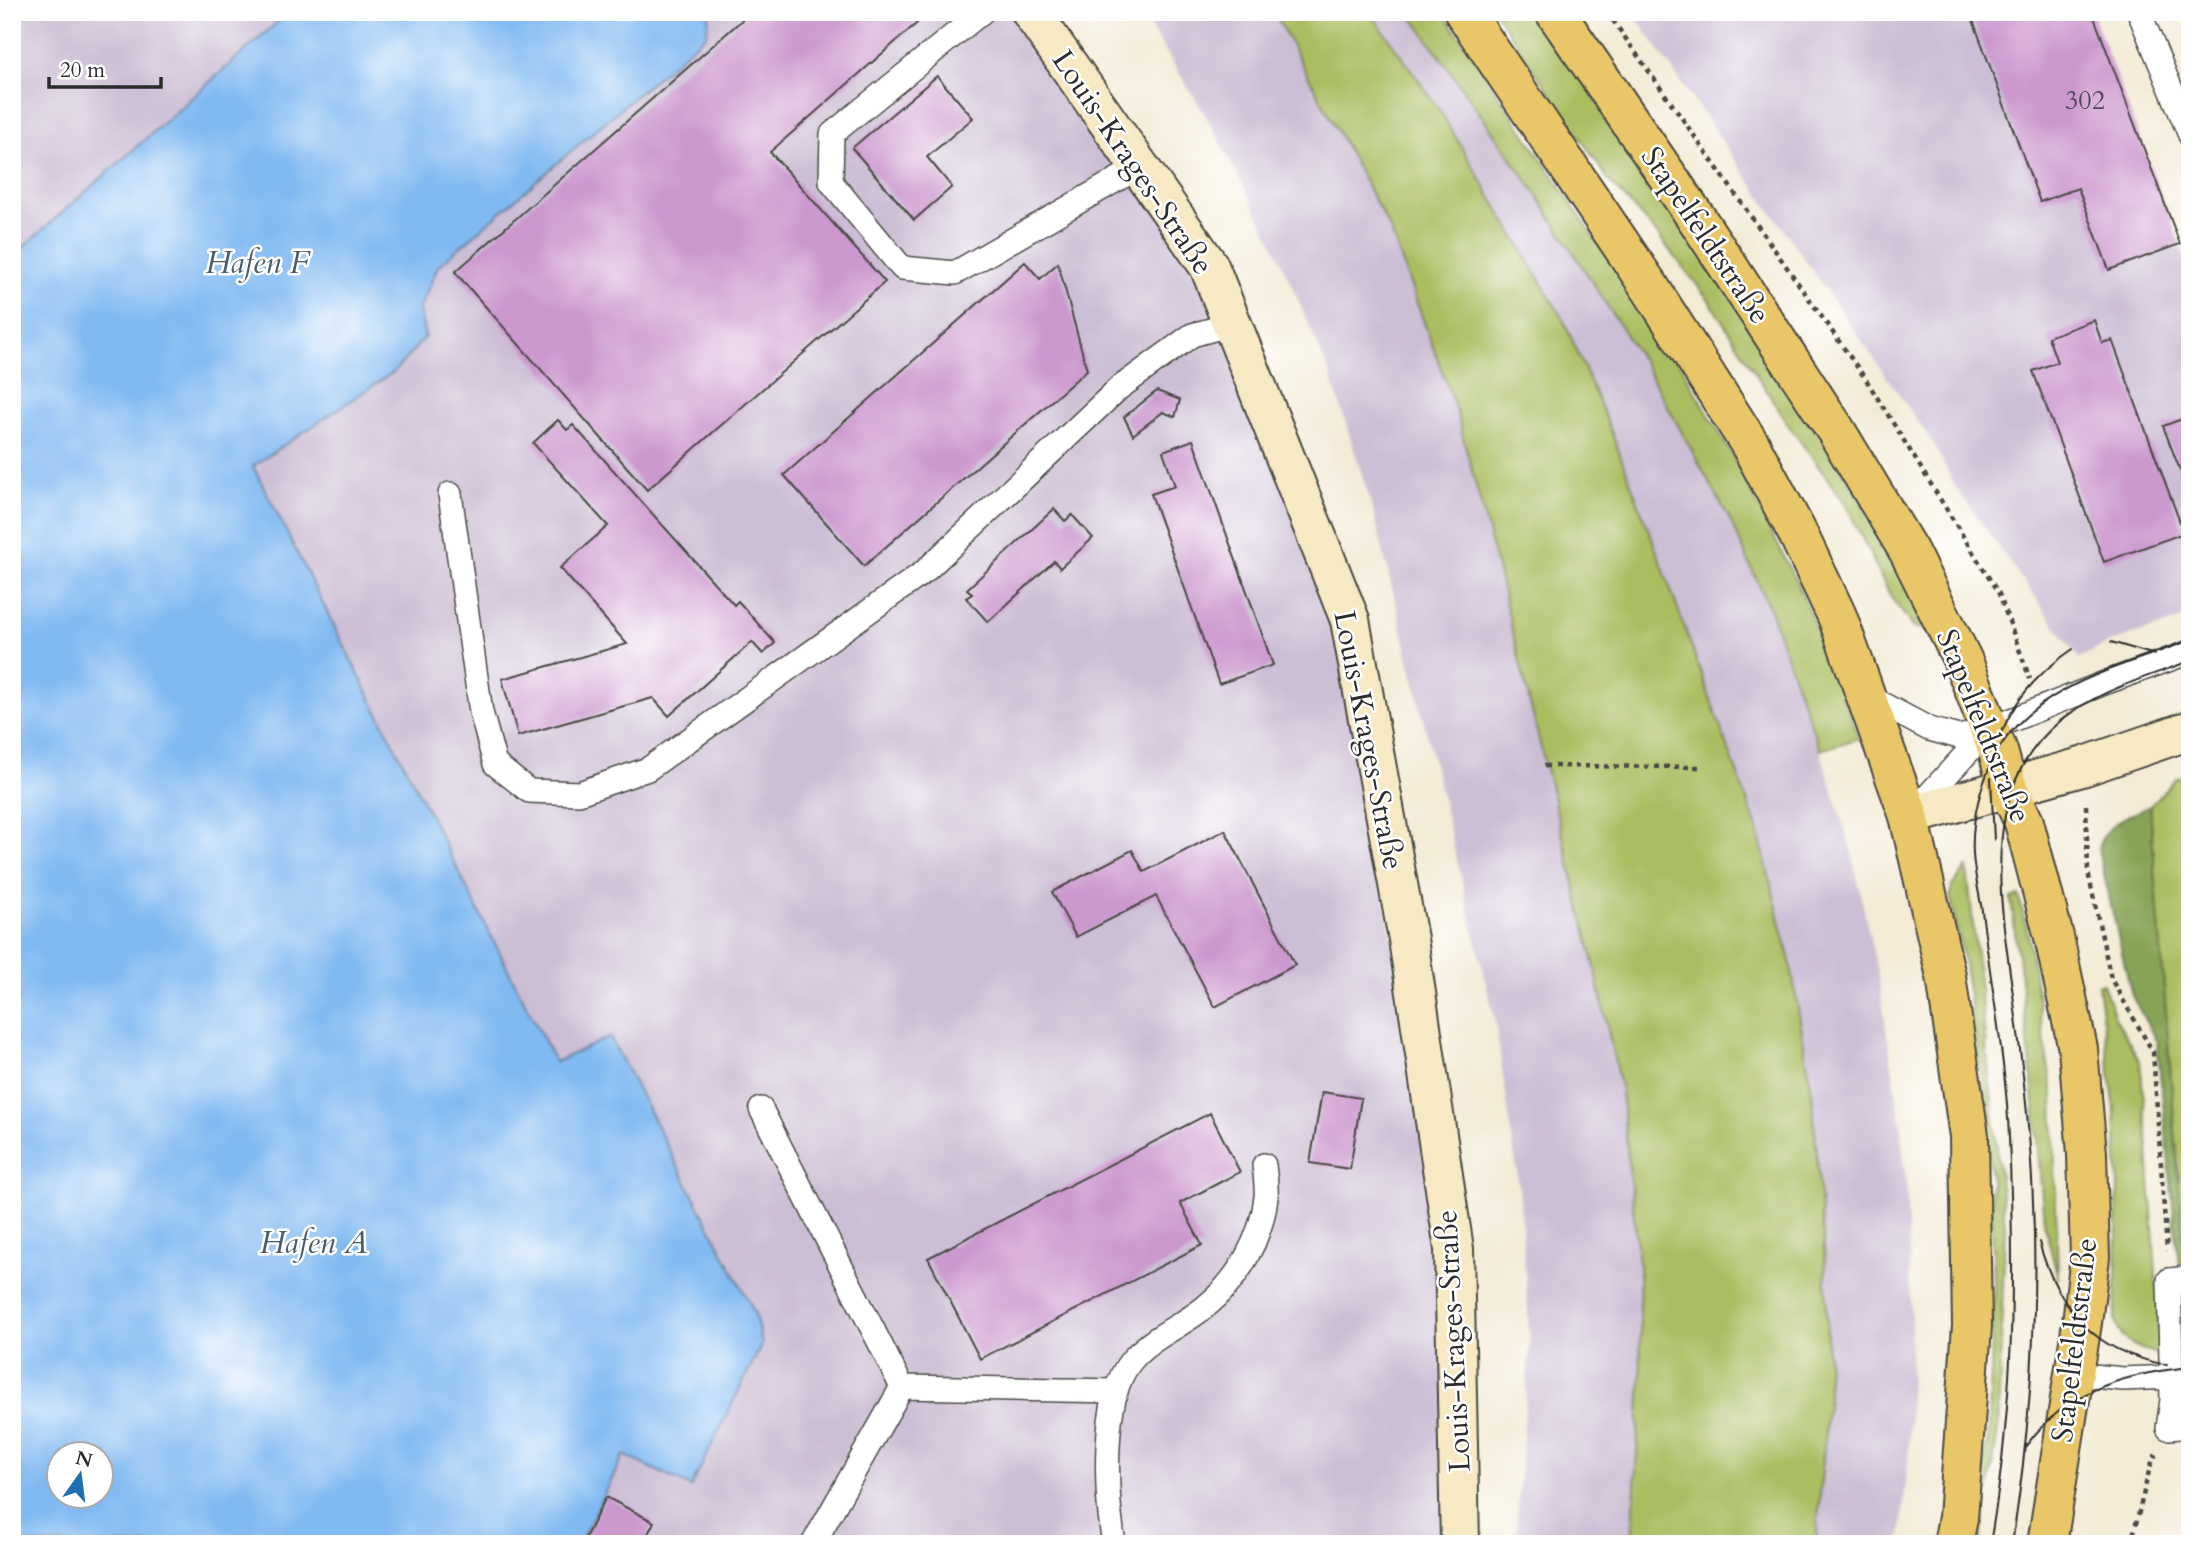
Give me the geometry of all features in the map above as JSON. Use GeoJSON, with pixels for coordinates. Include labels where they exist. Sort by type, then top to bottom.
{"type":"FeatureCollection","features":[{"type":"Feature","properties":{"kind":"main road"},"geometry":{"type":"LineString","coordinates":[[1464,12],[1651,289],[1751,446],[1798,534],[1837,616],[1909,816],[1946,975],[1969,1136],[1972,1326],[1958,1518],[1953,1544]]}},
{"type":"Feature","properties":{"kind":"main road","name":"Stapelfeldtstraße"},"geometry":{"type":"LineString","coordinates":[[1555,12],[1697,219],[1835,429],[1909,552],[1962,661],[1989,729],[2008,788],[2024,822],[2054,937],[2078,1049],[2087,1154],[2090,1258],[2046,1544]]}},
{"type":"Feature","properties":{"kind":"street","name":"Louis-Krages-Straße"},"geometry":{"type":"LineString","coordinates":[[1031,12],[1209,266],[1350,620],[1408,939],[1454,1249],[1460,1544]]}},
{"type":"Feature","properties":{"kind":"street"},"geometry":{"type":"LineString","coordinates":[[1909,816],[2085,766],[2190,730]]}},
{"type":"Feature","properties":{"kind":"lane"},"geometry":{"type":"LineString","coordinates":[[982,12],[832,134],[831,182],[902,268],[955,273],[1139,167]]}},
{"type":"Feature","properties":{"kind":"lane"},"geometry":{"type":"LineString","coordinates":[[2139,12],[2190,135]]}},
{"type":"Feature","properties":{"kind":"lane"},"geometry":{"type":"LineString","coordinates":[[450,494],[481,712],[495,764],[528,791],[579,793],[648,769],[923,572],[1118,389],[1192,335],[1231,324]]}},
{"type":"Feature","properties":{"kind":"lane"},"geometry":{"type":"LineString","coordinates":[[1865,695],[1928,729],[1959,737],[1989,729],[2190,652]]}},
{"type":"Feature","properties":{"kind":"lane"},"geometry":{"type":"LineString","coordinates":[[1909,816],[1989,729]]}},
{"type":"Feature","properties":{"kind":"lane"},"geometry":{"type":"LineString","coordinates":[[761,1109],[902,1387]]}},
{"type":"Feature","properties":{"kind":"lane"},"geometry":{"type":"LineString","coordinates":[[1114,1544],[1109,1512],[1108,1444],[1116,1391],[1130,1362],[1149,1344],[1205,1307],[1226,1288],[1246,1259],[1257,1233],[1266,1197],[1264,1165]]}},
{"type":"Feature","properties":{"kind":"lane"},"geometry":{"type":"LineString","coordinates":[[2179,1279],[2172,1377],[2172,1399],[2179,1427]]}},
{"type":"Feature","properties":{"kind":"lane"},"geometry":{"type":"LineString","coordinates":[[2073,1374],[2123,1379],[2172,1377]]}},
{"type":"Feature","properties":{"kind":"lane"},"geometry":{"type":"LineString","coordinates":[[902,1387],[1116,1391]]}},
{"type":"Feature","properties":{"kind":"lane"},"geometry":{"type":"LineString","coordinates":[[813,1544],[902,1387]]}},
{"type":"Feature","properties":{"kind":"path"},"geometry":{"type":"LineString","coordinates":[[1606,12],[1867,381],[1999,594],[2034,690],[2056,703]]}},
{"type":"Feature","properties":{"kind":"path"},"geometry":{"type":"LineString","coordinates":[[1544,766],[1704,767]]}},
{"type":"Feature","properties":{"kind":"path"},"geometry":{"type":"LineString","coordinates":[[2085,766],[2088,872],[2111,979],[2152,1052],[2179,1279]]}},
{"type":"Feature","properties":{"kind":"path"},"geometry":{"type":"LineString","coordinates":[[2131,1544],[2150,1467],[2179,1427]]}},
{"type":"Feature","properties":{"kind":"shaded area"},"geometry":{"type":"Polygon","coordinates":[[[12,12],[289,12],[12,257],[12,12]]]}},
{"type":"Feature","properties":{"kind":"shaded area"},"geometry":{"type":"Polygon","coordinates":[[[710,12],[1019,12],[1200,270],[1339,624],[1443,1250],[1449,1544],[579,1544],[624,1455],[691,1487],[610,1037],[555,1063],[253,466],[395,371],[425,337],[419,310],[438,266],[706,35],[710,12]]]}},
{"type":"Feature","properties":{"kind":"shaded area"},"geometry":{"type":"Polygon","coordinates":[[[1141,12],[1274,12],[1390,229],[1456,410],[1595,968],[1621,1091],[1639,1264],[1641,1378],[1632,1544],[1515,1544],[1530,1341],[1519,1186],[1495,1020],[1374,513],[1330,373],[1273,243],[1211,124],[1141,12]]]}},
{"type":"Feature","properties":{"kind":"shaded area"},"geometry":{"type":"Polygon","coordinates":[[[1370,12],[1409,12],[1533,189],[1645,365],[1730,520],[1769,607],[1817,740],[1851,849],[1878,976],[1901,1123],[1907,1194],[1911,1320],[1909,1447],[1900,1544],[1816,1544],[1828,1395],[1826,1274],[1812,1092],[1790,961],[1757,828],[1659,557],[1609,426],[1564,321],[1439,109],[1370,12]]]}},
{"type":"Feature","properties":{"kind":"shaded area"},"geometry":{"type":"Polygon","coordinates":[[[1632,12],[2011,12],[2109,270],[2180,244],[2190,272],[2190,617],[2111,642],[2079,658],[1954,485],[1935,446],[1632,12]]]}},
{"type":"Feature","properties":{"kind":"green space"},"geometry":{"type":"Polygon","coordinates":[[[1274,12],[1370,12],[1439,109],[1564,321],[1609,426],[1659,557],[1757,828],[1790,961],[1812,1092],[1826,1274],[1828,1395],[1816,1544],[1632,1544],[1641,1378],[1639,1264],[1621,1091],[1595,968],[1456,410],[1390,229],[1274,12]]]}},
{"type":"Feature","properties":{"kind":"green space"},"geometry":{"type":"Polygon","coordinates":[[[1409,12],[1443,12],[1682,368],[1742,473],[1800,589],[1859,738],[1820,750],[1769,607],[1730,520],[1645,365],[1533,189],[1409,12]]]}},
{"type":"Feature","properties":{"kind":"green space"},"geometry":{"type":"Polygon","coordinates":[[[1495,12],[1539,12],[1693,235],[1792,386],[1884,542],[1925,622],[1923,629],[1914,628],[1891,597],[1845,503],[1789,426],[1709,300],[1653,229],[1610,182],[1495,12]]]}},
{"type":"Feature","properties":{"kind":"green space"},"geometry":{"type":"Polygon","coordinates":[[[2190,773],[2189,1344],[2150,806],[2176,778],[2190,773]]]}},
{"type":"Feature","properties":{"kind":"green space"},"geometry":{"type":"Polygon","coordinates":[[[2150,806],[2185,1265],[2179,1266],[2157,1042],[2132,996],[2098,849],[2111,826],[2150,806]]]}},
{"type":"Feature","properties":{"kind":"green space"},"geometry":{"type":"Polygon","coordinates":[[[1967,868],[2005,1224],[1998,1430],[1980,1544],[1973,1544],[1989,1428],[1994,1285],[1991,1178],[1983,1085],[1962,952],[1950,896],[1952,886],[1967,868]]]}},
{"type":"Feature","properties":{"kind":"green space"},"geometry":{"type":"Polygon","coordinates":[[[2019,896],[2028,934],[2053,1095],[2058,1279],[2044,1222],[2031,1066],[2011,898],[2019,896]]]}},
{"type":"Feature","properties":{"kind":"green space"},"geometry":{"type":"Polygon","coordinates":[[[2098,984],[2103,984],[2115,1017],[2140,1062],[2161,1355],[2139,1348],[2127,1340],[2115,1321],[2118,1181],[2115,1110],[2098,984]]]}},
{"type":"Feature","properties":{"kind":"water","name":"Hafen A"},"geometry":{"type":"Polygon","coordinates":[[[289,12],[710,12],[706,35],[438,266],[419,309],[425,337],[395,371],[253,466],[555,1062],[610,1037],[754,1311],[762,1344],[691,1487],[624,1455],[579,1544],[12,1544],[12,257],[289,12]]]}},
{"type":"Feature","properties":{"kind":"building"},"geometry":{"type":"Polygon","coordinates":[[[751,12],[910,12],[917,23],[770,152],[885,282],[647,490],[455,272],[751,12]]]}},
{"type":"Feature","properties":{"kind":"building"},"geometry":{"type":"Polygon","coordinates":[[[1970,12],[2092,12],[2180,244],[2109,270],[2078,188],[2040,202],[1970,12]]]}},
{"type":"Feature","properties":{"kind":"building"},"geometry":{"type":"Polygon","coordinates":[[[937,76],[973,118],[927,157],[952,187],[914,220],[852,148],[937,76]]]}},
{"type":"Feature","properties":{"kind":"building"},"geometry":{"type":"Polygon","coordinates":[[[1025,262],[1040,279],[1058,263],[1087,370],[864,566],[784,475],[1025,262]]]}},
{"type":"Feature","properties":{"kind":"building"},"geometry":{"type":"Polygon","coordinates":[[[2094,320],[2102,343],[2112,340],[2184,533],[2104,562],[2033,371],[2057,362],[2048,337],[2094,320]]]}},
{"type":"Feature","properties":{"kind":"building"},"geometry":{"type":"Polygon","coordinates":[[[1157,391],[1180,400],[1175,417],[1163,412],[1133,435],[1124,417],[1157,391]]]}},
{"type":"Feature","properties":{"kind":"building"},"geometry":{"type":"Polygon","coordinates":[[[2190,416],[2190,496],[2163,426],[2190,416]]]}},
{"type":"Feature","properties":{"kind":"building"},"geometry":{"type":"Polygon","coordinates":[[[558,420],[567,430],[573,425],[734,605],[738,601],[775,643],[763,654],[752,642],[669,716],[653,698],[518,736],[502,679],[627,644],[560,568],[608,526],[533,443],[558,420]]]}},
{"type":"Feature","properties":{"kind":"building"},"geometry":{"type":"Polygon","coordinates":[[[1193,440],[1273,665],[1219,684],[1151,494],[1175,486],[1163,451],[1193,440]]]}},
{"type":"Feature","properties":{"kind":"building"},"geometry":{"type":"Polygon","coordinates":[[[1054,509],[1065,521],[1072,515],[1093,538],[1060,568],[1054,561],[988,622],[966,598],[972,594],[967,589],[1054,509]]]}},
{"type":"Feature","properties":{"kind":"building"},"geometry":{"type":"Polygon","coordinates":[[[1225,830],[1295,965],[1215,1007],[1156,896],[1076,937],[1052,892],[1132,850],[1144,872],[1225,830]]]}},
{"type":"Feature","properties":{"kind":"building"},"geometry":{"type":"Polygon","coordinates":[[[1322,1092],[1361,1098],[1350,1169],[1310,1163],[1322,1092]]]}},
{"type":"Feature","properties":{"kind":"building"},"geometry":{"type":"Polygon","coordinates":[[[1210,1113],[1240,1172],[1180,1203],[1202,1245],[980,1359],[928,1258],[1210,1113]]]}},
{"type":"Feature","properties":{"kind":"building"},"geometry":{"type":"Polygon","coordinates":[[[606,1497],[654,1522],[643,1544],[582,1544],[606,1497]]]}},
{"type":"Feature","properties":{"kind":"tram line"},"geometry":{"type":"LineString","coordinates":[[1990,1544],[2008,1391],[2012,1240],[2005,1081],[1973,854],[1978,801],[1997,752],[2014,729],[2034,710],[2083,681],[2190,640]]}},
{"type":"Feature","properties":{"kind":"tram line"},"geometry":{"type":"LineString","coordinates":[[2111,642],[2155,655]]}},
{"type":"Feature","properties":{"kind":"tram line"},"geometry":{"type":"LineString","coordinates":[[2000,737],[2013,710],[2029,687],[2073,649]]}},
{"type":"Feature","properties":{"kind":"tram line"},"geometry":{"type":"LineString","coordinates":[[2012,1544],[2024,1459],[2031,1373],[2034,1245],[2027,1110],[2001,891],[2003,828],[2010,797],[2021,769],[2053,727],[2094,699],[2190,661]]}},
{"type":"Feature","properties":{"kind":"tram line"},"geometry":{"type":"LineString","coordinates":[[1991,778],[1994,840]]}},
{"type":"Feature","properties":{"kind":"tram line"},"geometry":{"type":"LineString","coordinates":[[2039,1242],[2052,1279],[2072,1312],[2085,1326],[2116,1348],[2146,1360],[2167,1364]]}},
{"type":"Feature","properties":{"kind":"tram line"},"geometry":{"type":"LineString","coordinates":[[2026,1446],[2059,1411],[2098,1388],[2142,1374],[2190,1367]]}},
{"type":"Feature","properties":{"kind":"water label","name":"Hafen F"},"geometry":{"type":"Point","coordinates":[258,262]}}]}
